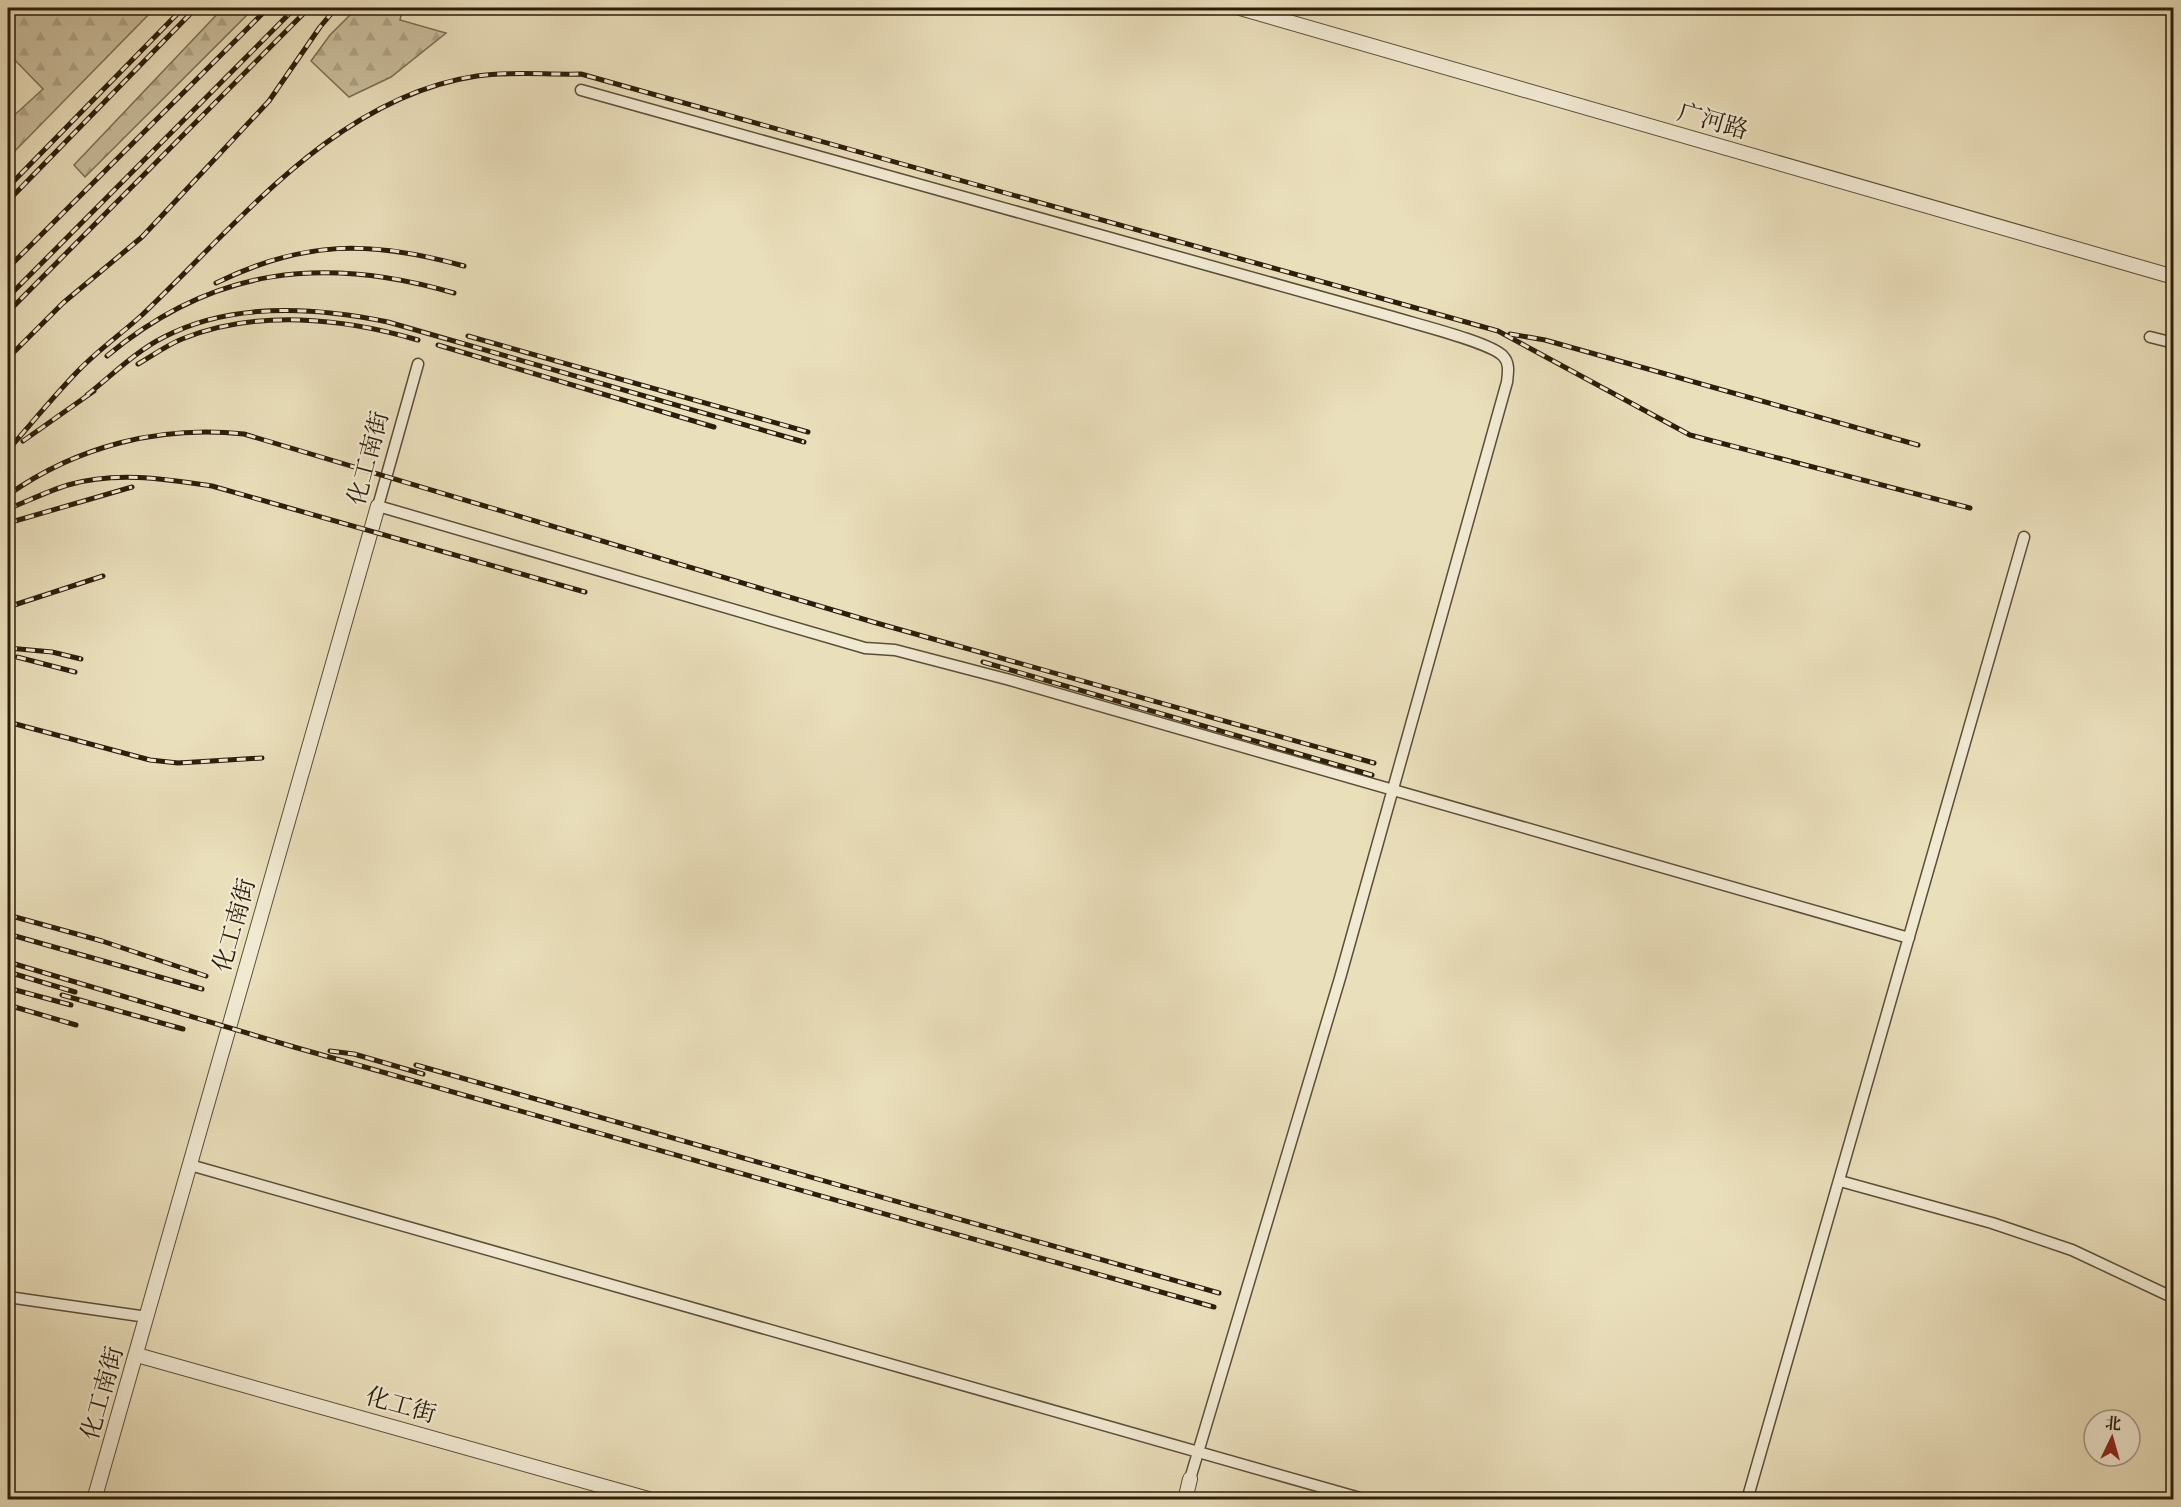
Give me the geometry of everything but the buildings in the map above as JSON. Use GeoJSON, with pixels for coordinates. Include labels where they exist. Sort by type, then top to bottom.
{"type":"FeatureCollection","features":[{"type":"Feature","properties":{"kind":"street","name":"广河路"},"geometry":{"type":"LineString","coordinates":[[1240,8],[2174,277]]}},
{"type":"Feature","properties":{"kind":"street"},"geometry":{"type":"LineString","coordinates":[[581,90],[1381,313],[1488,347],[1505,357],[1508,364],[1507,382],[1393,792],[1185,1500]]}},
{"type":"Feature","properties":{"kind":"street"},"geometry":{"type":"LineString","coordinates":[[2150,337],[2174,343]]}},
{"type":"Feature","properties":{"kind":"street","name":"化工南街"},"geometry":{"type":"LineString","coordinates":[[94,1500],[418,364]]}},
{"type":"Feature","properties":{"kind":"street"},"geometry":{"type":"LineString","coordinates":[[378,506],[865,648],[895,650],[1010,680],[1393,792],[1909,938]]}},
{"type":"Feature","properties":{"kind":"street"},"geometry":{"type":"LineString","coordinates":[[1747,1500],[2024,537]]}},
{"type":"Feature","properties":{"kind":"street"},"geometry":{"type":"LineString","coordinates":[[190,1165],[1367,1500]]}},
{"type":"Feature","properties":{"kind":"street"},"geometry":{"type":"LineString","coordinates":[[1840,1180],[1992,1223],[2072,1250],[2174,1298]]}},
{"type":"Feature","properties":{"kind":"street"},"geometry":{"type":"LineString","coordinates":[[8,1297],[147,1317]]}},
{"type":"Feature","properties":{"kind":"street","name":"化工街"},"geometry":{"type":"LineString","coordinates":[[137,1354],[652,1500]]}},
{"type":"Feature","properties":{"kind":"green space"},"geometry":{"type":"Polygon","coordinates":[[[8,8],[155,8],[9,157],[8,121],[43,89],[8,53],[8,8]]]}},
{"type":"Feature","properties":{"kind":"green space"},"geometry":{"type":"Polygon","coordinates":[[[223,8],[254,8],[85,177],[74,165],[223,8]]]}},
{"type":"Feature","properties":{"kind":"green space"},"geometry":{"type":"Polygon","coordinates":[[[357,8],[403,8],[400,20],[446,33],[391,77],[349,97],[311,61],[330,35],[357,8]]]}},
{"type":"Feature","properties":{"kind":"railway"},"geometry":{"type":"LineString","coordinates":[[8,187],[183,8]]}},
{"type":"Feature","properties":{"kind":"railway"},"geometry":{"type":"LineString","coordinates":[[8,201],[196,8]]}},
{"type":"Feature","properties":{"kind":"railway"},"geometry":{"type":"LineString","coordinates":[[8,268],[268,8]]}},
{"type":"Feature","properties":{"kind":"railway"},"geometry":{"type":"LineString","coordinates":[[8,297],[295,8]]}},
{"type":"Feature","properties":{"kind":"railway"},"geometry":{"type":"LineString","coordinates":[[8,312],[309,8]]}},
{"type":"Feature","properties":{"kind":"railway"},"geometry":{"type":"LineString","coordinates":[[8,358],[63,303],[142,237],[269,101],[320,27],[336,8]]}},
{"type":"Feature","properties":{"kind":"railway"},"geometry":{"type":"LineString","coordinates":[[8,450],[85,364],[142,315],[253,204],[335,137],[379,109],[426,89],[477,76],[516,73],[581,74],[1498,331],[1690,435],[1970,508]]}},
{"type":"Feature","properties":{"kind":"railway"},"geometry":{"type":"LineString","coordinates":[[216,283],[279,259],[308,252],[338,249],[398,252],[464,266]]}},
{"type":"Feature","properties":{"kind":"railway"},"geometry":{"type":"LineString","coordinates":[[107,356],[147,326],[188,303],[229,287],[272,277],[315,273],[360,274],[406,281],[454,293]]}},
{"type":"Feature","properties":{"kind":"railway"},"geometry":{"type":"LineString","coordinates":[[87,395],[144,349],[190,326],[245,313],[303,311],[388,322],[804,442]]}},
{"type":"Feature","properties":{"kind":"railway"},"geometry":{"type":"LineString","coordinates":[[138,364],[176,341],[240,323],[269,320],[300,320],[360,326],[418,340]]}},
{"type":"Feature","properties":{"kind":"railway"},"geometry":{"type":"LineString","coordinates":[[1510,334],[1545,340],[1918,445]]}},
{"type":"Feature","properties":{"kind":"railway"},"geometry":{"type":"LineString","coordinates":[[468,336],[808,432]]}},
{"type":"Feature","properties":{"kind":"railway"},"geometry":{"type":"LineString","coordinates":[[438,345],[714,427]]}},
{"type":"Feature","properties":{"kind":"railway"},"geometry":{"type":"LineString","coordinates":[[23,441],[94,391]]}},
{"type":"Feature","properties":{"kind":"railway"},"geometry":{"type":"LineString","coordinates":[[8,495],[62,464],[120,443],[151,436],[181,433],[244,434],[873,622],[1374,763]]}},
{"type":"Feature","properties":{"kind":"railway"},"geometry":{"type":"LineString","coordinates":[[8,509],[60,487],[104,478],[122,477],[194,483],[212,486],[585,592]]}},
{"type":"Feature","properties":{"kind":"railway"},"geometry":{"type":"LineString","coordinates":[[8,523],[132,487]]}},
{"type":"Feature","properties":{"kind":"railway"},"geometry":{"type":"LineString","coordinates":[[8,607],[103,576]]}},
{"type":"Feature","properties":{"kind":"railway"},"geometry":{"type":"LineString","coordinates":[[8,648],[52,652],[81,659]]}},
{"type":"Feature","properties":{"kind":"railway"},"geometry":{"type":"LineString","coordinates":[[17,657],[75,672]]}},
{"type":"Feature","properties":{"kind":"railway"},"geometry":{"type":"LineString","coordinates":[[983,662],[1372,775]]}},
{"type":"Feature","properties":{"kind":"railway"},"geometry":{"type":"LineString","coordinates":[[8,722],[150,760],[178,763],[262,758]]}},
{"type":"Feature","properties":{"kind":"railway"},"geometry":{"type":"LineString","coordinates":[[8,915],[102,941],[206,976]]}},
{"type":"Feature","properties":{"kind":"railway"},"geometry":{"type":"LineString","coordinates":[[8,934],[202,989]]}},
{"type":"Feature","properties":{"kind":"railway"},"geometry":{"type":"LineString","coordinates":[[8,962],[294,1047],[1214,1307]]}},
{"type":"Feature","properties":{"kind":"railway"},"geometry":{"type":"LineString","coordinates":[[8,972],[75,992]]}},
{"type":"Feature","properties":{"kind":"railway"},"geometry":{"type":"LineString","coordinates":[[8,988],[71,1005]]}},
{"type":"Feature","properties":{"kind":"railway"},"geometry":{"type":"LineString","coordinates":[[62,995],[183,1029]]}},
{"type":"Feature","properties":{"kind":"railway"},"geometry":{"type":"LineString","coordinates":[[8,1005],[76,1025]]}},
{"type":"Feature","properties":{"kind":"railway"},"geometry":{"type":"LineString","coordinates":[[330,1051],[354,1054],[423,1074]]}},
{"type":"Feature","properties":{"kind":"railway"},"geometry":{"type":"LineString","coordinates":[[416,1065],[1219,1293]]}}]}
